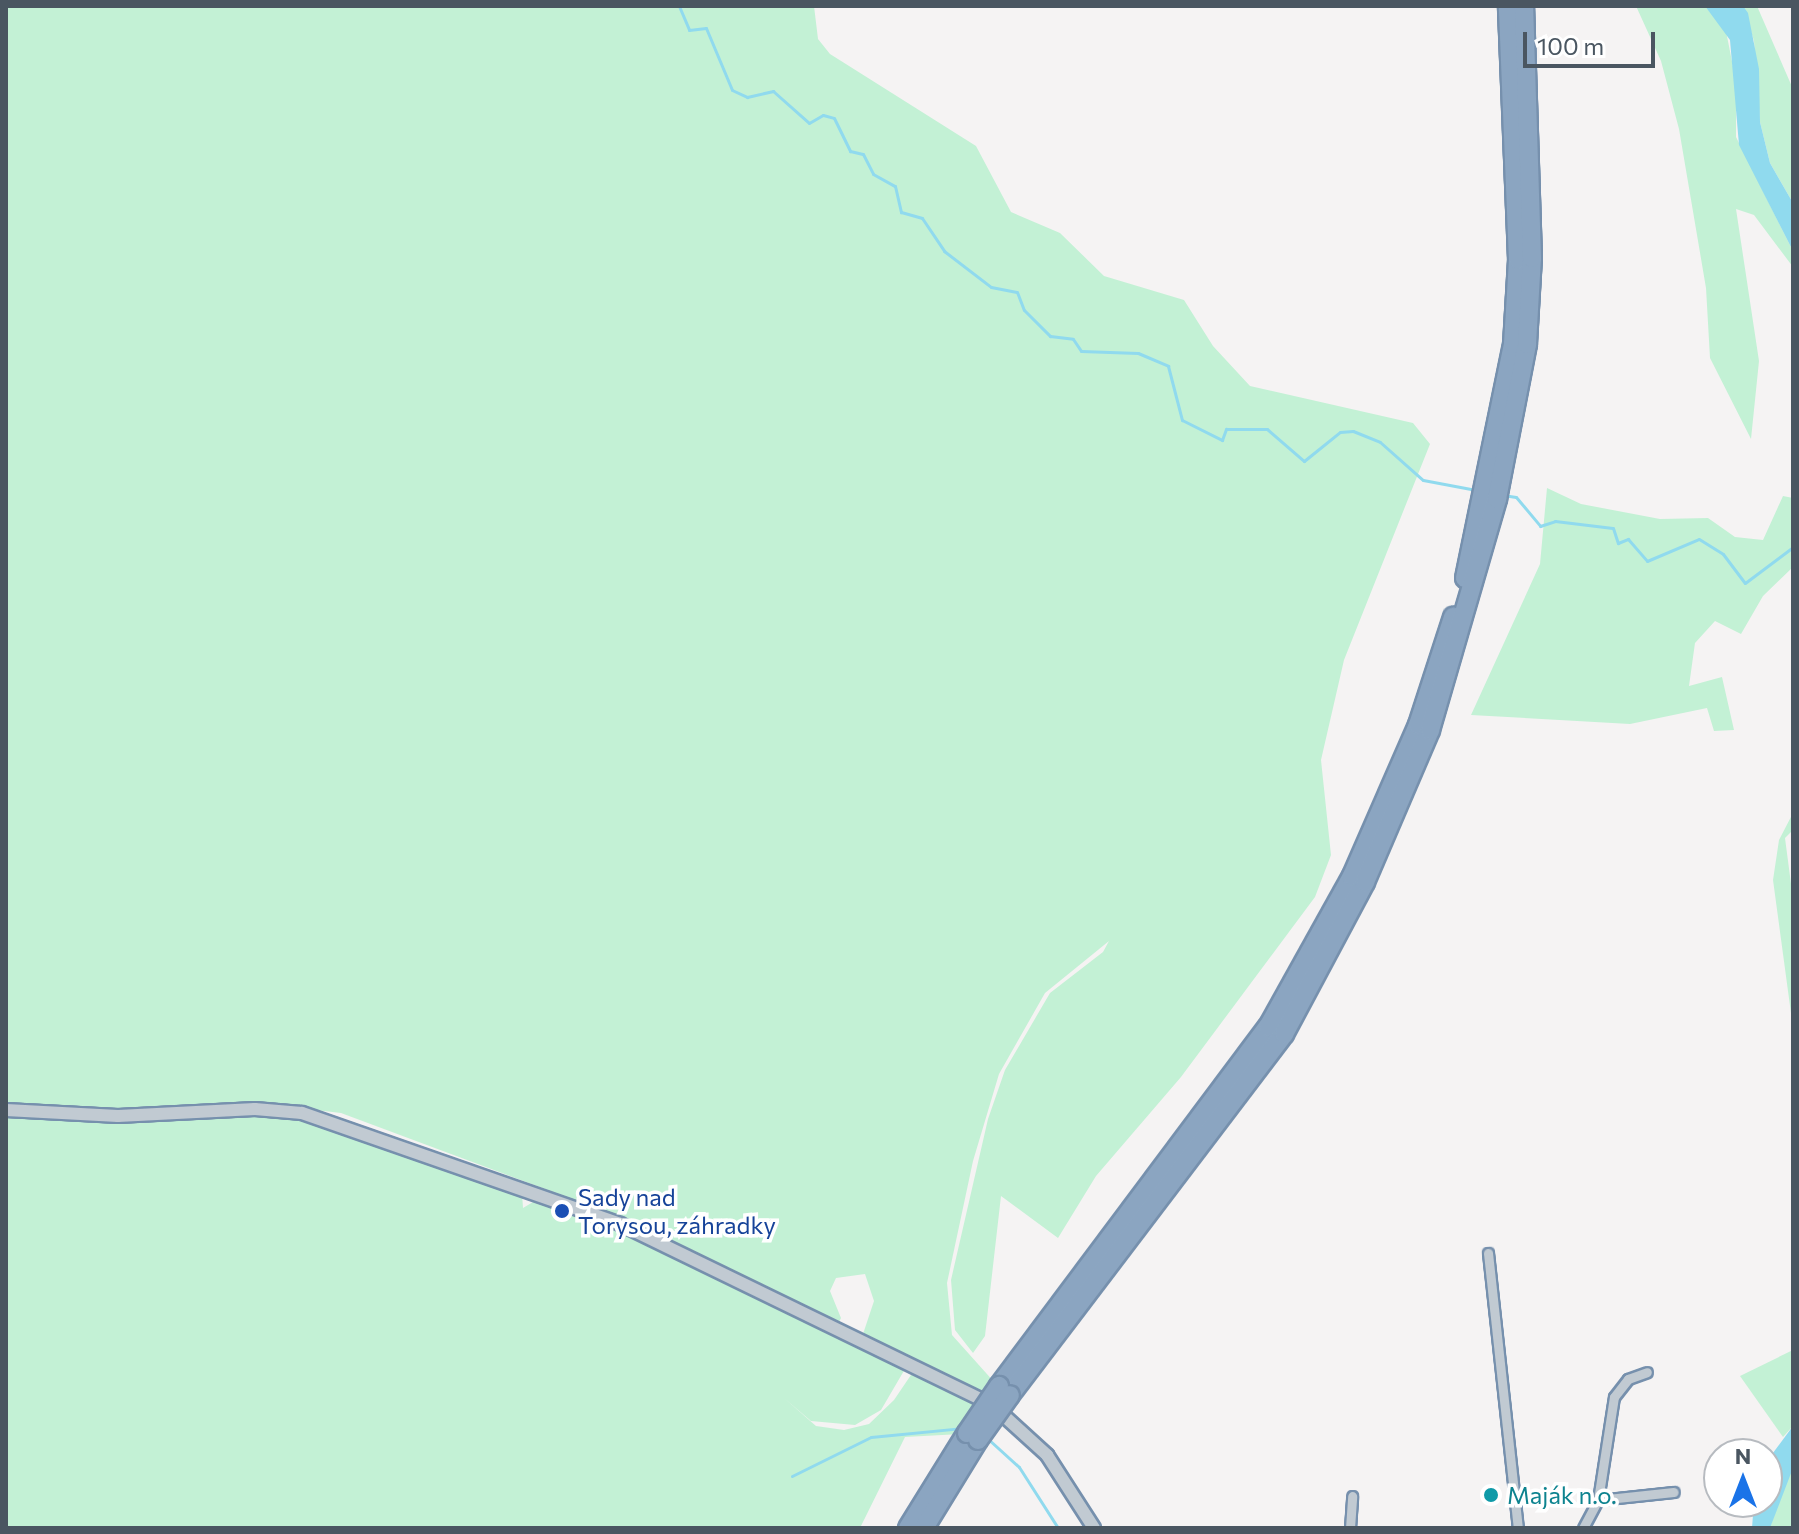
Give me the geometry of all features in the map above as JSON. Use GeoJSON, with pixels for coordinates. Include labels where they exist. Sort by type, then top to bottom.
{"type":"FeatureCollection","features":[{"type":"Feature","properties":{"kind":"highway"},"geometry":{"type":"LineString","coordinates":[[1492,493],[1513,344],[1518,260],[1508,6]]}},
{"type":"Feature","properties":{"kind":"highway"},"geometry":{"type":"LineString","coordinates":[[908,1528],[1004,1390],[1268,1027],[1352,876],[1418,725],[1492,493],[1527,344],[1532,258],[1524,6]]}},
{"type":"Feature","properties":{"kind":"highway"},"geometry":{"type":"LineString","coordinates":[[924,1528],[972,1436]]}},
{"type":"Feature","properties":{"kind":"street"},"geometry":{"type":"LineString","coordinates":[[6,1110],[118,1116],[255,1109],[302,1113],[620,1224],[991,1404],[1047,1455],[1094,1528]]}},
{"type":"Feature","properties":{"kind":"street"},"geometry":{"type":"LineString","coordinates":[[1488,1253],[1518,1528]]}},
{"type":"Feature","properties":{"kind":"street"},"geometry":{"type":"LineString","coordinates":[[1583,1528],[1598,1500],[1614,1397],[1628,1379],[1647,1372]]}},
{"type":"Feature","properties":{"kind":"street"},"geometry":{"type":"LineString","coordinates":[[1598,1500],[1674,1492]]}},
{"type":"Feature","properties":{"kind":"street"},"geometry":{"type":"LineString","coordinates":[[1350,1528],[1352,1496]]}},
{"type":"Feature","properties":{"kind":"green space"},"geometry":{"type":"Polygon","coordinates":[[[6,6],[814,6],[818,39],[830,54],[976,146],[1011,212],[1060,233],[1104,276],[1184,300],[1213,346],[1250,386],[1413,423],[1430,444],[1344,660],[1321,760],[1331,855],[1315,897],[1181,1077],[1096,1176],[1058,1238],[1001,1196],[985,1336],[973,1353],[955,1330],[951,1280],[988,1119],[1005,1070],[1050,993],[1103,952],[1109,941],[1045,993],[999,1074],[973,1161],[947,1283],[952,1335],[995,1383],[987,1396],[861,1340],[874,1301],[865,1274],[836,1278],[830,1291],[841,1318],[836,1328],[631,1221],[341,1113],[290,1107],[303,1118],[522,1194],[523,1208],[533,1202],[608,1224],[905,1369],[881,1410],[855,1425],[811,1421],[784,1398],[816,1426],[844,1430],[869,1424],[894,1400],[913,1372],[981,1403],[961,1434],[905,1437],[860,1528],[6,1528],[6,6]]]}},
{"type":"Feature","properties":{"kind":"green space"},"geometry":{"type":"Polygon","coordinates":[[[1636,6],[1705,6],[1726,31],[1736,82],[1736,137],[1793,251],[1793,267],[1754,215],[1736,209],[1759,361],[1751,439],[1710,358],[1706,288],[1679,129],[1661,61],[1636,6]]]}},
{"type":"Feature","properties":{"kind":"green space"},"geometry":{"type":"Polygon","coordinates":[[[1743,6],[1757,6],[1793,89],[1793,203],[1770,163],[1760,122],[1754,41],[1743,6]]]}},
{"type":"Feature","properties":{"kind":"green space"},"geometry":{"type":"Polygon","coordinates":[[[1547,488],[1581,504],[1660,519],[1708,518],[1735,537],[1763,540],[1783,496],[1793,498],[1793,567],[1763,596],[1741,634],[1715,621],[1695,643],[1689,686],[1722,677],[1734,730],[1714,731],[1707,708],[1630,724],[1471,715],[1540,564],[1547,488]]]}},
{"type":"Feature","properties":{"kind":"green space"},"geometry":{"type":"Polygon","coordinates":[[[1793,813],[1793,830],[1785,838],[1793,899],[1793,1028],[1773,880],[1779,840],[1793,813]]]}},
{"type":"Feature","properties":{"kind":"green space"},"geometry":{"type":"Polygon","coordinates":[[[1793,1350],[1793,1426],[1783,1437],[1740,1376],[1793,1350]]]}},
{"type":"Feature","properties":{"kind":"green space"},"geometry":{"type":"Polygon","coordinates":[[[1793,1468],[1793,1528],[1770,1528],[1773,1518],[1783,1518],[1784,1484],[1793,1468]]]}},
{"type":"Feature","properties":{"kind":"water"},"geometry":{"type":"Polygon","coordinates":[[[1705,6],[1743,6],[1748,13],[1759,69],[1760,122],[1770,163],[1793,203],[1793,251],[1739,145],[1730,40],[1705,6]]]}},
{"type":"Feature","properties":{"kind":"water"},"geometry":{"type":"Polygon","coordinates":[[[1793,1426],[1793,1468],[1783,1494],[1783,1439],[1793,1426]]]}},
{"type":"Feature","properties":{"kind":"water"},"geometry":{"type":"Polygon","coordinates":[[[1753,1518],[1774,1518],[1770,1528],[1752,1528],[1753,1518]]]}},
{"type":"Feature","properties":{"kind":"waterway"},"geometry":{"type":"LineString","coordinates":[[679,6],[689,30],[706,28],[732,90],[747,97],[773,91],[809,123],[823,115],[834,118],[850,151],[863,154],[873,174],[895,186],[901,212],[922,218],[944,251],[991,287],[1017,292],[1024,310],[1050,336],[1073,339],[1081,351],[1138,353],[1168,366],[1182,420],[1222,440],[1226,429],[1267,429],[1304,461],[1340,432],[1353,431],[1380,442],[1423,480],[1476,490]]}},
{"type":"Feature","properties":{"kind":"waterway"},"geometry":{"type":"LineString","coordinates":[[1503,495],[1516,497],[1540,526],[1555,521],[1613,528],[1618,543],[1628,539],[1647,561],[1699,539],[1723,554],[1745,583],[1793,547]]}},
{"type":"Feature","properties":{"kind":"waterway"},"geometry":{"type":"LineString","coordinates":[[792,1476],[871,1437],[962,1428]]}},
{"type":"Feature","properties":{"kind":"waterway"},"geometry":{"type":"LineString","coordinates":[[987,1438],[1019,1467],[1058,1528]]}},
{"type":"Feature","properties":{"kind":"place","name":"Sady nad Torysou, záhradky"},"geometry":{"type":"Point","coordinates":[562,1211]}},
{"type":"Feature","properties":{"kind":"place","name":"Maják n.o."},"geometry":{"type":"Point","coordinates":[1491,1495]}}]}
